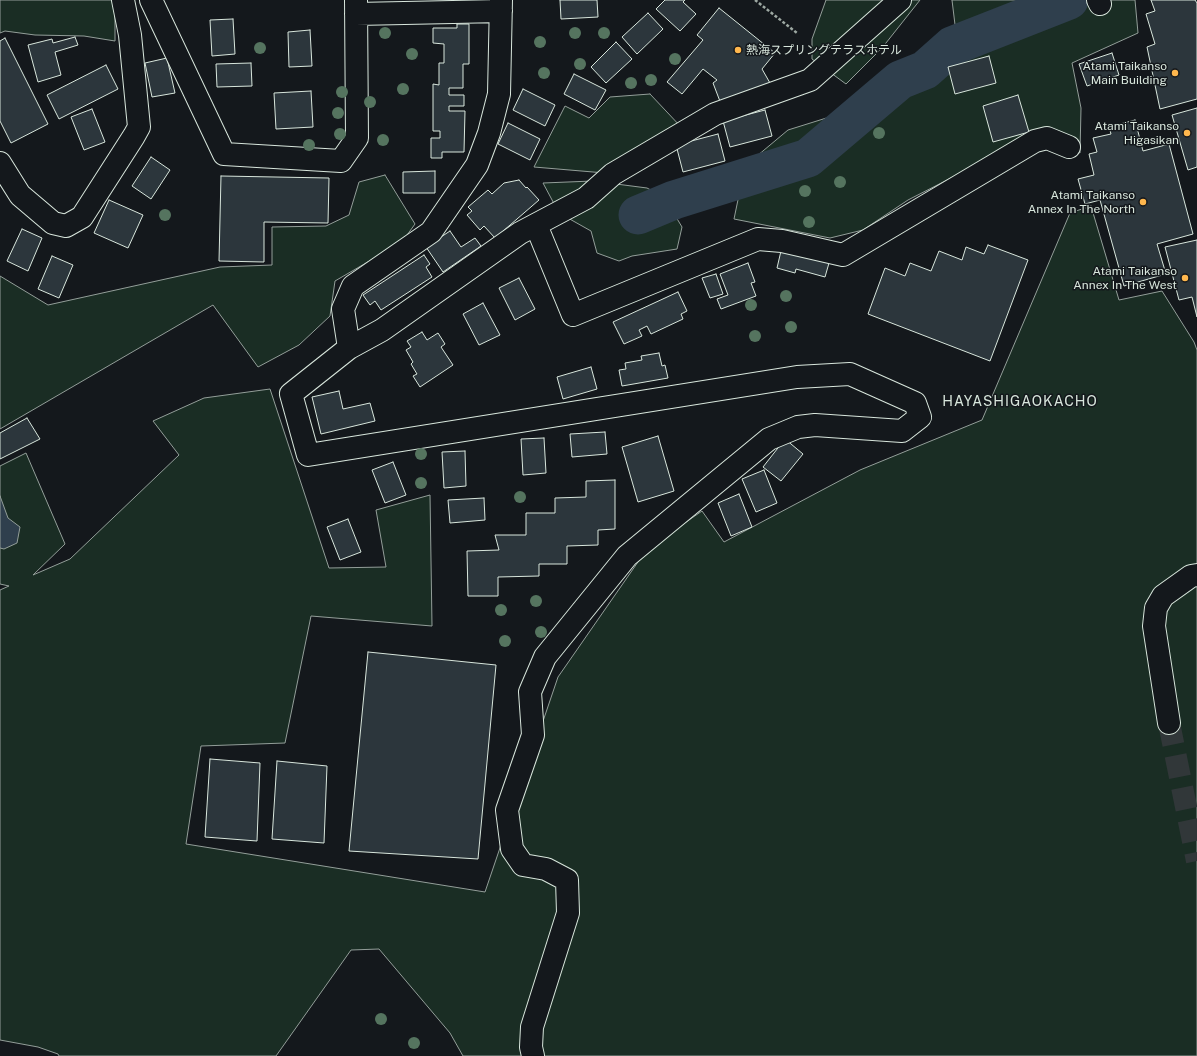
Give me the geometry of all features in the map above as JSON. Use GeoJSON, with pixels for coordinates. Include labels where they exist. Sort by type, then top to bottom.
{"type":"FeatureCollection","features":[{"type":"Feature","properties":{"kind":"street"},"geometry":{"type":"LineString","coordinates":[[0,163],[20,195],[53,223],[66,226],[82,217],[139,127],[130,35],[122,0]]}},
{"type":"Feature","properties":{"kind":"street"},"geometry":{"type":"LineString","coordinates":[[151,0],[224,154],[341,161],[357,138],[356,7],[501,6],[499,94],[489,133],[477,165],[431,232],[353,286],[343,308],[349,348]]}},
{"type":"Feature","properties":{"kind":"street"},"geometry":{"type":"LineString","coordinates":[[533,1056],[531,1047],[532,1027],[568,913],[567,880],[546,869],[523,865],[512,849],[507,810],[533,735],[530,692],[545,657],[627,556],[769,439],[798,427],[815,426],[902,431],[920,417],[915,403],[850,374],[797,377],[308,454],[291,394],[349,348],[382,330],[520,234],[586,198],[613,174],[715,114],[810,80],[900,0]]}},
{"type":"Feature","properties":{"kind":"street"},"geometry":{"type":"LineString","coordinates":[[536,225],[573,316],[758,239],[782,241],[843,254],[1035,141],[1047,138],[1069,147]]}},
{"type":"Feature","properties":{"kind":"street"},"geometry":{"type":"LineString","coordinates":[[1169,723],[1154,626],[1156,608],[1163,596],[1191,576],[1197,575]]}},
{"type":"Feature","properties":{"kind":"path"},"geometry":{"type":"LineString","coordinates":[[755,0],[797,33]]}},
{"type":"Feature","properties":{"kind":"green space"},"geometry":{"type":"Polygon","coordinates":[[[0,0],[115,0],[115,41],[84,36],[35,35],[5,31],[0,33],[0,0]]]}},
{"type":"Feature","properties":{"kind":"green space"},"geometry":{"type":"Polygon","coordinates":[[[826,0],[920,0],[882,48],[846,84],[812,59],[812,39],[826,0]]]}},
{"type":"Feature","properties":{"kind":"green space"},"geometry":{"type":"Polygon","coordinates":[[[952,0],[1046,0],[1031,9],[957,41],[952,0]]]}},
{"type":"Feature","properties":{"kind":"green space"},"geometry":{"type":"Polygon","coordinates":[[[1048,0],[1135,0],[1138,33],[1072,63],[1081,108],[1080,153],[1050,139],[972,168],[951,178],[908,200],[863,230],[830,238],[734,219],[745,166],[788,130],[836,115],[858,93],[897,81],[927,75],[925,70],[1017,24],[1048,0]]]}},
{"type":"Feature","properties":{"kind":"green space"},"geometry":{"type":"Polygon","coordinates":[[[650,94],[682,128],[605,173],[534,167],[565,106],[589,118],[610,97],[650,94]]]}},
{"type":"Feature","properties":{"kind":"green space"},"geometry":{"type":"Polygon","coordinates":[[[385,175],[415,224],[402,242],[335,281],[330,316],[299,345],[258,367],[213,305],[0,429],[0,276],[48,305],[220,267],[272,265],[272,227],[326,226],[349,215],[359,182],[385,175]]]}},
{"type":"Feature","properties":{"kind":"green space"},"geometry":{"type":"Polygon","coordinates":[[[593,181],[647,188],[664,197],[682,227],[677,249],[632,256],[619,261],[597,253],[591,231],[559,213],[543,183],[593,181]]]}},
{"type":"Feature","properties":{"kind":"green space"},"geometry":{"type":"Polygon","coordinates":[[[1091,206],[1119,300],[1162,291],[1194,342],[1197,350],[1197,1056],[463,1056],[450,1033],[379,949],[351,950],[276,1056],[59,1056],[58,1054],[38,1047],[0,1040],[0,590],[9,586],[0,584],[0,466],[26,453],[65,544],[33,575],[70,559],[179,455],[153,421],[204,398],[270,389],[329,568],[386,567],[376,510],[430,495],[432,626],[311,616],[285,743],[201,746],[186,844],[485,892],[558,677],[647,549],[702,511],[724,542],[860,470],[982,420],[1070,213],[1091,206]]]}},
{"type":"Feature","properties":{"kind":"water"},"geometry":{"type":"Polygon","coordinates":[[[0,496],[8,518],[20,527],[17,543],[4,549],[0,548],[0,496]]]}},
{"type":"Feature","properties":{"kind":"building"},"geometry":{"type":"Polygon","coordinates":[[[560,0],[597,0],[598,17],[561,19],[560,0]]]}},
{"type":"Feature","properties":{"kind":"building"},"geometry":{"type":"Polygon","coordinates":[[[665,0],[685,0],[683,2],[696,14],[680,31],[656,9],[665,0]]]}},
{"type":"Feature","properties":{"kind":"building","name":"Atami Taikanso Main Building"},"geometry":{"type":"Polygon","coordinates":[[[1151,0],[1195,0],[1197,3],[1197,99],[1160,109],[1147,47],[1155,44],[1146,14],[1155,11],[1151,0]]]}},
{"type":"Feature","properties":{"kind":"building"},"geometry":{"type":"Polygon","coordinates":[[[719,8],[775,53],[762,69],[770,83],[721,104],[713,83],[717,80],[703,69],[682,94],[667,82],[703,40],[697,35],[719,8]]]}},
{"type":"Feature","properties":{"kind":"building"},"geometry":{"type":"Polygon","coordinates":[[[648,13],[663,29],[637,54],[622,37],[648,13]]]}},
{"type":"Feature","properties":{"kind":"building"},"geometry":{"type":"Polygon","coordinates":[[[233,19],[235,54],[212,56],[210,20],[233,19]]]}},
{"type":"Feature","properties":{"kind":"building"},"geometry":{"type":"Polygon","coordinates":[[[457,24],[469,24],[469,64],[463,64],[463,88],[449,88],[449,95],[464,95],[464,106],[449,106],[449,111],[465,111],[464,152],[442,152],[442,158],[431,158],[431,138],[440,138],[440,131],[433,131],[433,84],[439,85],[439,63],[444,63],[444,44],[433,43],[433,28],[457,28],[457,24]]]}},
{"type":"Feature","properties":{"kind":"building"},"geometry":{"type":"Polygon","coordinates":[[[310,30],[312,66],[289,67],[288,32],[310,30]]]}},
{"type":"Feature","properties":{"kind":"building"},"geometry":{"type":"Polygon","coordinates":[[[75,37],[78,45],[55,52],[61,75],[38,82],[28,45],[52,39],[53,43],[75,37]]]}},
{"type":"Feature","properties":{"kind":"building"},"geometry":{"type":"Polygon","coordinates":[[[5,38],[48,124],[11,143],[0,121],[0,41],[5,38]]]}},
{"type":"Feature","properties":{"kind":"building"},"geometry":{"type":"Polygon","coordinates":[[[616,42],[632,59],[606,83],[591,67],[616,42]]]}},
{"type":"Feature","properties":{"kind":"building"},"geometry":{"type":"Polygon","coordinates":[[[1112,53],[1119,75],[1087,86],[1079,64],[1112,53]]]}},
{"type":"Feature","properties":{"kind":"building"},"geometry":{"type":"Polygon","coordinates":[[[989,56],[996,83],[955,94],[948,67],[989,56]]]}},
{"type":"Feature","properties":{"kind":"building"},"geometry":{"type":"Polygon","coordinates":[[[167,58],[175,93],[152,97],[145,63],[167,58]]]}},
{"type":"Feature","properties":{"kind":"building"},"geometry":{"type":"Polygon","coordinates":[[[251,63],[252,86],[217,87],[216,64],[251,63]]]}},
{"type":"Feature","properties":{"kind":"building"},"geometry":{"type":"Polygon","coordinates":[[[106,65],[118,89],[59,119],[47,95],[106,65]]]}},
{"type":"Feature","properties":{"kind":"building"},"geometry":{"type":"Polygon","coordinates":[[[574,74],[606,90],[595,110],[564,94],[574,74]]]}},
{"type":"Feature","properties":{"kind":"building"},"geometry":{"type":"Polygon","coordinates":[[[523,89],[555,105],[545,126],[513,110],[523,89]]]}},
{"type":"Feature","properties":{"kind":"building"},"geometry":{"type":"Polygon","coordinates":[[[311,91],[313,127],[276,129],[274,93],[311,91]]]}},
{"type":"Feature","properties":{"kind":"building"},"geometry":{"type":"Polygon","coordinates":[[[1018,95],[1029,132],[993,142],[983,106],[1018,95]]]}},
{"type":"Feature","properties":{"kind":"building","name":"Atami Taikanso Higasikan"},"geometry":{"type":"Polygon","coordinates":[[[1197,108],[1197,167],[1188,170],[1172,115],[1197,108]]]}},
{"type":"Feature","properties":{"kind":"building"},"geometry":{"type":"Polygon","coordinates":[[[92,109],[105,142],[84,150],[71,117],[92,109]]]}},
{"type":"Feature","properties":{"kind":"building"},"geometry":{"type":"Polygon","coordinates":[[[765,110],[772,136],[730,147],[723,121],[765,110]]]}},
{"type":"Feature","properties":{"kind":"building","name":"Atami Taikanso Annex In The North"},"geometry":{"type":"Polygon","coordinates":[[[1135,120],[1143,151],[1169,144],[1193,234],[1157,244],[1166,274],[1124,286],[1100,200],[1085,204],[1078,179],[1094,175],[1089,154],[1097,152],[1093,138],[1111,134],[1109,127],[1135,120]]]}},
{"type":"Feature","properties":{"kind":"building"},"geometry":{"type":"Polygon","coordinates":[[[508,123],[540,139],[530,160],[498,144],[508,123]]]}},
{"type":"Feature","properties":{"kind":"building"},"geometry":{"type":"Polygon","coordinates":[[[718,134],[725,161],[683,172],[676,145],[718,134]]]}},
{"type":"Feature","properties":{"kind":"building"},"geometry":{"type":"Polygon","coordinates":[[[151,157],[170,170],[151,199],[132,186],[151,157]]]}},
{"type":"Feature","properties":{"kind":"building"},"geometry":{"type":"Polygon","coordinates":[[[435,171],[435,193],[403,193],[403,172],[435,171]]]}},
{"type":"Feature","properties":{"kind":"building"},"geometry":{"type":"Polygon","coordinates":[[[221,176],[329,178],[328,223],[264,222],[264,262],[219,261],[221,176]]]}},
{"type":"Feature","properties":{"kind":"building"},"geometry":{"type":"Polygon","coordinates":[[[519,180],[539,200],[495,238],[484,226],[480,230],[467,215],[472,211],[468,207],[488,190],[492,194],[504,183],[519,180]]]}},
{"type":"Feature","properties":{"kind":"building"},"geometry":{"type":"Polygon","coordinates":[[[109,200],[143,215],[128,248],[94,233],[109,200]]]}},
{"type":"Feature","properties":{"kind":"building"},"geometry":{"type":"Polygon","coordinates":[[[22,229],[42,238],[28,271],[7,261],[22,229]]]}},
{"type":"Feature","properties":{"kind":"building"},"geometry":{"type":"Polygon","coordinates":[[[450,231],[461,247],[475,238],[481,246],[443,272],[426,247],[450,231]]]}},
{"type":"Feature","properties":{"kind":"building","name":"Atami Taikanso Annex In The West"},"geometry":{"type":"Polygon","coordinates":[[[1197,240],[1197,317],[1192,297],[1179,300],[1165,247],[1197,240]]]}},
{"type":"Feature","properties":{"kind":"building"},"geometry":{"type":"Polygon","coordinates":[[[988,245],[1028,260],[990,361],[868,314],[885,268],[905,276],[910,263],[931,271],[939,251],[962,260],[966,247],[984,254],[988,245]]]}},
{"type":"Feature","properties":{"kind":"building"},"geometry":{"type":"Polygon","coordinates":[[[781,251],[829,263],[825,277],[796,269],[795,273],[777,268],[781,251]]]}},
{"type":"Feature","properties":{"kind":"building"},"geometry":{"type":"Polygon","coordinates":[[[424,255],[430,264],[426,267],[432,277],[381,310],[375,301],[370,305],[363,295],[424,255]]]}},
{"type":"Feature","properties":{"kind":"building"},"geometry":{"type":"Polygon","coordinates":[[[52,256],[73,265],[59,298],[38,289],[52,256]]]}},
{"type":"Feature","properties":{"kind":"building"},"geometry":{"type":"Polygon","coordinates":[[[748,263],[755,282],[751,283],[756,296],[721,309],[717,299],[728,295],[720,274],[748,263]]]}},
{"type":"Feature","properties":{"kind":"building"},"geometry":{"type":"Polygon","coordinates":[[[716,274],[723,294],[710,298],[702,278],[716,274]]]}},
{"type":"Feature","properties":{"kind":"building"},"geometry":{"type":"Polygon","coordinates":[[[519,278],[535,309],[515,320],[499,288],[519,278]]]}},
{"type":"Feature","properties":{"kind":"building"},"geometry":{"type":"Polygon","coordinates":[[[678,292],[687,311],[681,314],[683,319],[651,334],[647,326],[639,330],[642,336],[624,344],[613,322],[678,292]]]}},
{"type":"Feature","properties":{"kind":"building"},"geometry":{"type":"Polygon","coordinates":[[[483,303],[500,335],[479,345],[463,314],[483,303]]]}},
{"type":"Feature","properties":{"kind":"building"},"geometry":{"type":"Polygon","coordinates":[[[422,332],[427,340],[438,333],[445,344],[441,347],[453,365],[420,387],[413,376],[417,374],[411,364],[413,362],[406,350],[411,347],[407,341],[422,332]]]}},
{"type":"Feature","properties":{"kind":"building"},"geometry":{"type":"Polygon","coordinates":[[[659,353],[662,366],[665,365],[668,378],[622,386],[619,370],[626,369],[625,363],[642,360],[641,356],[659,353]]]}},
{"type":"Feature","properties":{"kind":"building"},"geometry":{"type":"Polygon","coordinates":[[[591,367],[597,389],[563,399],[557,377],[591,367]]]}},
{"type":"Feature","properties":{"kind":"building"},"geometry":{"type":"Polygon","coordinates":[[[339,391],[343,409],[370,403],[375,421],[321,434],[312,397],[339,391]]]}},
{"type":"Feature","properties":{"kind":"building"},"geometry":{"type":"Polygon","coordinates":[[[27,418],[40,439],[0,459],[0,433],[27,418]]]}},
{"type":"Feature","properties":{"kind":"building"},"geometry":{"type":"Polygon","coordinates":[[[605,432],[607,454],[572,457],[570,434],[605,432]]]}},
{"type":"Feature","properties":{"kind":"building"},"geometry":{"type":"Polygon","coordinates":[[[658,436],[674,491],[638,502],[622,447],[658,436]]]}},
{"type":"Feature","properties":{"kind":"building"},"geometry":{"type":"Polygon","coordinates":[[[544,438],[546,473],[523,475],[521,439],[544,438]]]}},
{"type":"Feature","properties":{"kind":"building"},"geometry":{"type":"Polygon","coordinates":[[[785,439],[803,454],[781,481],[763,467],[785,439]]]}},
{"type":"Feature","properties":{"kind":"building"},"geometry":{"type":"Polygon","coordinates":[[[465,451],[466,486],[444,488],[442,452],[465,451]]]}},
{"type":"Feature","properties":{"kind":"building"},"geometry":{"type":"Polygon","coordinates":[[[393,462],[406,495],[385,503],[372,470],[393,462]]]}},
{"type":"Feature","properties":{"kind":"building"},"geometry":{"type":"Polygon","coordinates":[[[764,470],[777,503],[756,512],[742,479],[764,470]]]}},
{"type":"Feature","properties":{"kind":"building"},"geometry":{"type":"Polygon","coordinates":[[[615,480],[615,529],[598,530],[598,545],[567,546],[567,564],[539,564],[539,576],[498,577],[498,596],[468,596],[467,551],[499,550],[495,535],[526,535],[526,513],[555,513],[555,498],[586,497],[586,481],[615,480]]]}},
{"type":"Feature","properties":{"kind":"building"},"geometry":{"type":"Polygon","coordinates":[[[739,494],[752,527],[731,536],[718,503],[739,494]]]}},
{"type":"Feature","properties":{"kind":"building"},"geometry":{"type":"Polygon","coordinates":[[[484,498],[485,520],[450,523],[448,500],[484,498]]]}},
{"type":"Feature","properties":{"kind":"building"},"geometry":{"type":"Polygon","coordinates":[[[348,519],[361,552],[340,560],[327,527],[348,519]]]}},
{"type":"Feature","properties":{"kind":"building"},"geometry":{"type":"Polygon","coordinates":[[[368,652],[496,665],[478,859],[349,851],[368,652]]]}},
{"type":"Feature","properties":{"kind":"building"},"geometry":{"type":"Polygon","coordinates":[[[210,759],[260,763],[257,841],[205,837],[210,759]]]}},
{"type":"Feature","properties":{"kind":"building"},"geometry":{"type":"Polygon","coordinates":[[[277,761],[327,766],[324,843],[272,839],[277,761]]]}},
{"type":"Feature","properties":{"kind":"waterway"},"geometry":{"type":"LineString","coordinates":[[638,215],[674,200],[808,158],[900,80],[925,70],[952,46],[1069,0]]}},
{"type":"Feature","properties":{"kind":"tunnel"},"geometry":{"type":"LineString","coordinates":[[1169,723],[1197,861]]}},
{"type":"Feature","properties":{"kind":"place","name":"熱海スプリングテラスホテル"},"geometry":{"type":"Point","coordinates":[738,50]}},
{"type":"Feature","properties":{"kind":"place","name":"Atami Taikanso Main Building"},"geometry":{"type":"Point","coordinates":[1175,73]}},
{"type":"Feature","properties":{"kind":"place","name":"Atami Taikanso Higasikan"},"geometry":{"type":"Point","coordinates":[1187,133]}},
{"type":"Feature","properties":{"kind":"place","name":"Atami Taikanso Annex In The North"},"geometry":{"type":"Point","coordinates":[1143,202]}},
{"type":"Feature","properties":{"kind":"place","name":"Atami Taikanso Annex In The West"},"geometry":{"type":"Point","coordinates":[1185,278]}},
{"type":"Feature","properties":{"kind":"district","name":"HAYASHIGAOKACHO"},"geometry":{"type":"Point","coordinates":[1020,402]}}]}
